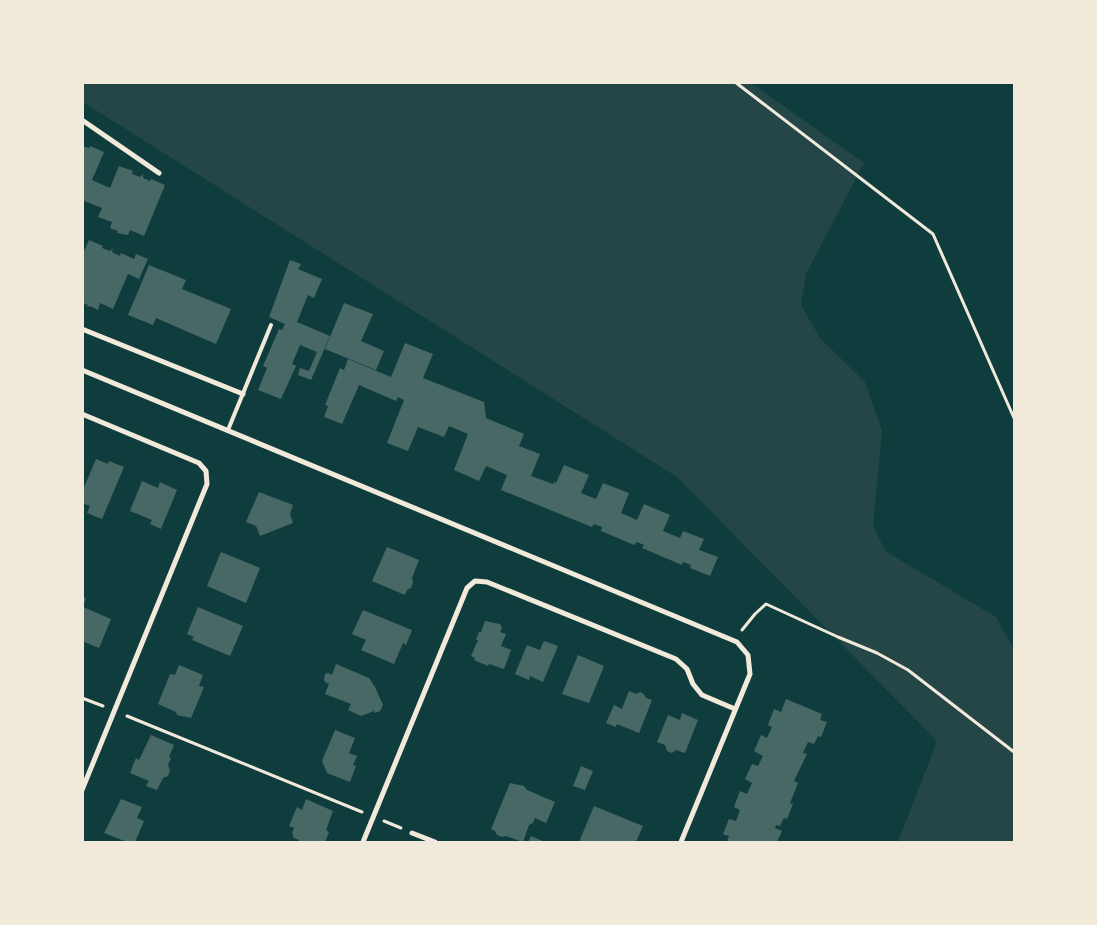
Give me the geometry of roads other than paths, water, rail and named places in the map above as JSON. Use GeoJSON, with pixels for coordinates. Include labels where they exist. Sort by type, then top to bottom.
{"type":"FeatureCollection","features":[{"type":"Feature","properties":{"kind":"street"},"geometry":{"type":"LineString","coordinates":[[82,120],[159,173]]}},
{"type":"Feature","properties":{"kind":"street"},"geometry":{"type":"LineString","coordinates":[[82,329],[243,394]]}},
{"type":"Feature","properties":{"kind":"street"},"geometry":{"type":"LineString","coordinates":[[82,370],[737,642],[748,655],[750,674],[681,842]]}},
{"type":"Feature","properties":{"kind":"street"},"geometry":{"type":"LineString","coordinates":[[82,414],[199,463],[206,471],[208,484],[82,790]]}},
{"type":"Feature","properties":{"kind":"street"},"geometry":{"type":"LineString","coordinates":[[363,842],[467,588],[475,581],[488,582],[676,660],[687,669],[693,684],[702,695],[735,709]]}},
{"type":"Feature","properties":{"kind":"street"},"geometry":{"type":"LineString","coordinates":[[412,833],[435,842]]}},
{"type":"Feature","properties":{"kind":"lane"},"geometry":{"type":"LineString","coordinates":[[228,430],[271,325]]}}]}
